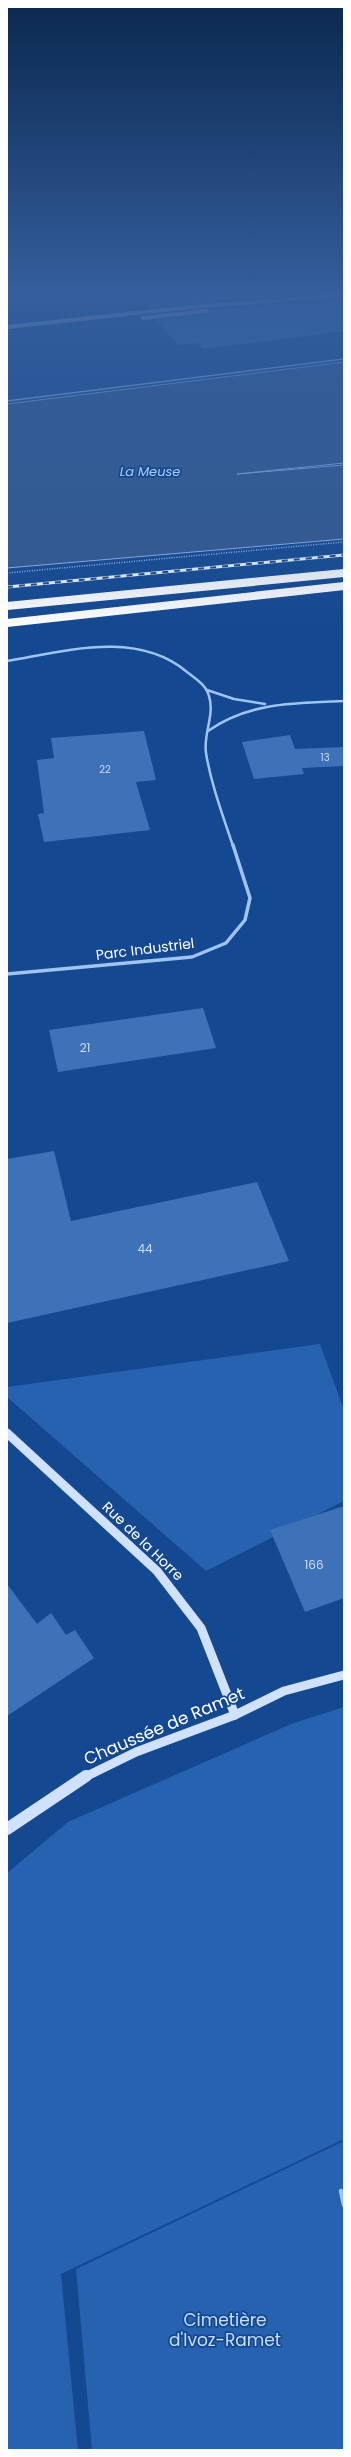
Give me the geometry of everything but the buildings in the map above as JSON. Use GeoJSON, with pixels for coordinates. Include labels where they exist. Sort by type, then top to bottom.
{"type":"FeatureCollection","features":[{"type":"Feature","properties":{"kind":"highway"},"geometry":{"type":"LineString","coordinates":[[7,606],[344,573]]}},
{"type":"Feature","properties":{"kind":"highway"},"geometry":{"type":"LineString","coordinates":[[7,623],[344,586]]}},
{"type":"Feature","properties":{"kind":"main road","name":"Rue de la Horre"},"geometry":{"type":"LineString","coordinates":[[7,1433],[158,1571],[201,1628],[235,1715]]}},
{"type":"Feature","properties":{"kind":"main road","name":"Chaussée de Ramet"},"geometry":{"type":"LineString","coordinates":[[7,1829],[91,1773],[136,1752],[235,1715],[284,1691],[344,1675]]}},
{"type":"Feature","properties":{"kind":"street"},"geometry":{"type":"LineString","coordinates":[[7,661],[102,647],[137,648],[164,656],[185,667],[207,690],[234,699],[267,705]]}},
{"type":"Feature","properties":{"kind":"street","name":"Parc Industriel"},"geometry":{"type":"LineString","coordinates":[[7,974],[192,957],[226,943],[245,920],[250,898],[206,751],[211,707],[207,690]]}},
{"type":"Feature","properties":{"kind":"street"},"geometry":{"type":"LineString","coordinates":[[208,731],[220,720],[238,712],[267,705],[344,701]]}},
{"type":"Feature","properties":{"kind":"lane"},"geometry":{"type":"LineString","coordinates":[[341,2191],[344,2206]]}},
{"type":"Feature","properties":{"kind":"path"},"geometry":{"type":"LineString","coordinates":[[7,573],[344,542]]}},
{"type":"Feature","properties":{"kind":"green space"},"geometry":{"type":"Polygon","coordinates":[[[320,1344],[344,1410],[344,1501],[206,1571],[7,1397],[7,1387],[320,1344]]]}},
{"type":"Feature","properties":{"kind":"green space"},"geometry":{"type":"Polygon","coordinates":[[[344,1707],[344,2139],[61,2274],[78,2450],[7,2450],[7,1873],[68,1822],[291,1724],[344,1707]]]}},
{"type":"Feature","properties":{"kind":"green space","name":"Cimetière d'Ivoz-Ramet"},"geometry":{"type":"Polygon","coordinates":[[[344,2141],[344,2450],[92,2450],[76,2269],[344,2141]]]}},
{"type":"Feature","properties":{"kind":"water","name":"La Meuse"},"geometry":{"type":"Polygon","coordinates":[[[7,405],[344,405],[344,463],[237,474],[344,465],[344,539],[7,568],[7,405]]]}},
{"type":"Feature","properties":{"kind":"railway"},"geometry":{"type":"LineString","coordinates":[[7,587],[344,555]]}}]}
